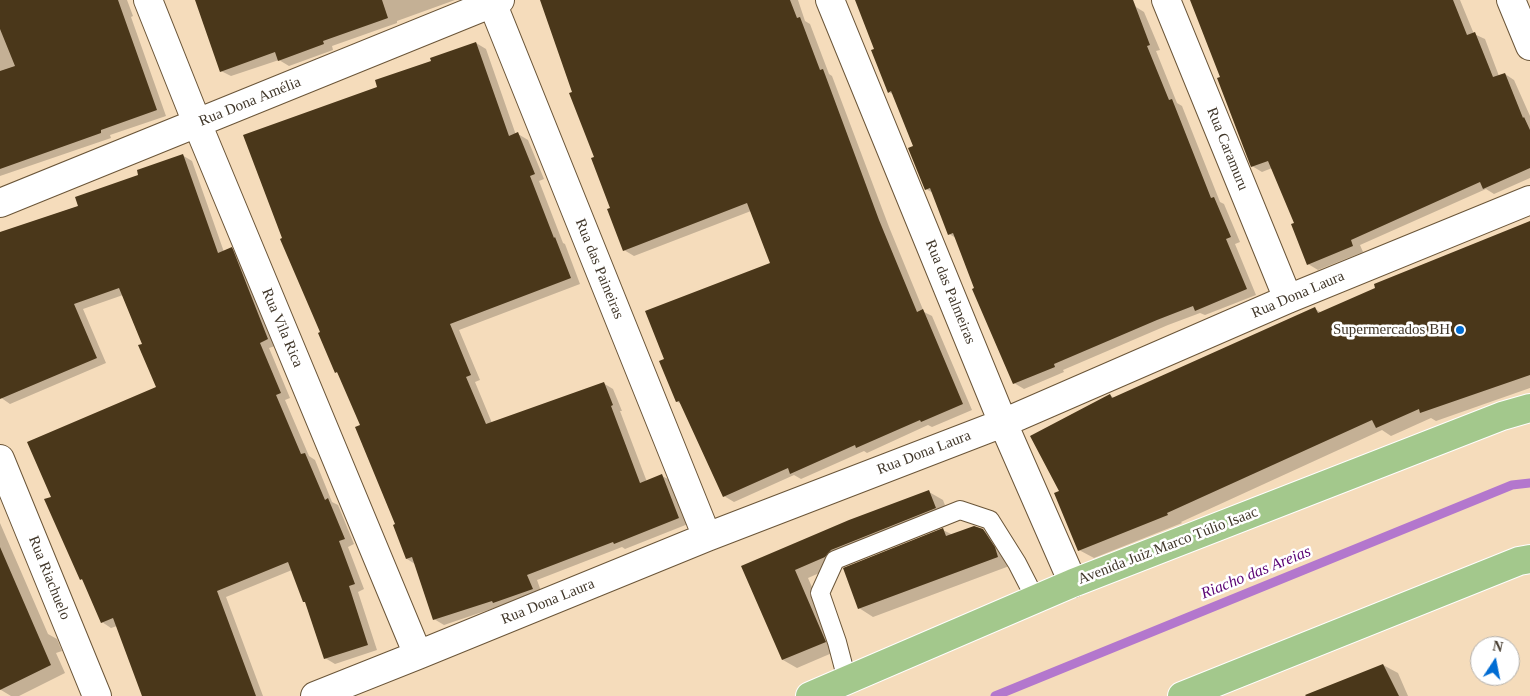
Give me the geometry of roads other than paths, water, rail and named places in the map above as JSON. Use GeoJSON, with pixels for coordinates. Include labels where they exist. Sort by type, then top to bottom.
{"type":"FeatureCollection","features":[{"type":"Feature","properties":{"kind":"main road","name":"Avenida Juiz Marco Túlio Isaac"},"geometry":{"type":"LineString","coordinates":[[810,696],[1073,583],[1502,416],[1530,408]]}},
{"type":"Feature","properties":{"kind":"main road"},"geometry":{"type":"LineString","coordinates":[[1182,696],[1519,561],[1530,559]]}},
{"type":"Feature","properties":{"kind":"street","name":"Rua Vila Rica"},"geometry":{"type":"LineString","coordinates":[[148,0],[197,123],[418,655]]}},
{"type":"Feature","properties":{"kind":"street","name":"Rua das Palmeiras"},"geometry":{"type":"LineString","coordinates":[[830,0],[1003,423],[1073,583]]}},
{"type":"Feature","properties":{"kind":"street","name":"Rua Caramuru"},"geometry":{"type":"LineString","coordinates":[[1166,0],[1288,299]]}},
{"type":"Feature","properties":{"kind":"street"},"geometry":{"type":"LineString","coordinates":[[1511,0],[1530,46]]}},
{"type":"Feature","properties":{"kind":"street","name":"Rua Dona Amélia"},"geometry":{"type":"LineString","coordinates":[[0,203],[494,1]]}},
{"type":"Feature","properties":{"kind":"street","name":"Rua das Paineiras"},"geometry":{"type":"LineString","coordinates":[[494,1],[706,537]]}},
{"type":"Feature","properties":{"kind":"street","name":"Rua Dona Laura"},"geometry":{"type":"LineString","coordinates":[[315,696],[706,537],[1003,423],[1288,299],[1530,200]]}},
{"type":"Feature","properties":{"kind":"street","name":"Rua Riachuelo"},"geometry":{"type":"LineString","coordinates":[[0,460],[97,696]]}},
{"type":"Feature","properties":{"kind":"lane"},"geometry":{"type":"LineString","coordinates":[[847,680],[837,642],[820,593],[835,560],[960,510],[990,520],[1018,563],[1036,600]]}},
{"type":"Feature","properties":{"kind":"waterway","name":"Riacho das Areias"},"geometry":{"type":"LineString","coordinates":[[995,696],[1512,485],[1530,483]]}},
{"type":"Feature","properties":{"kind":"place","name":"Supermercados BH"},"geometry":{"type":"Point","coordinates":[1460,330]}}]}
